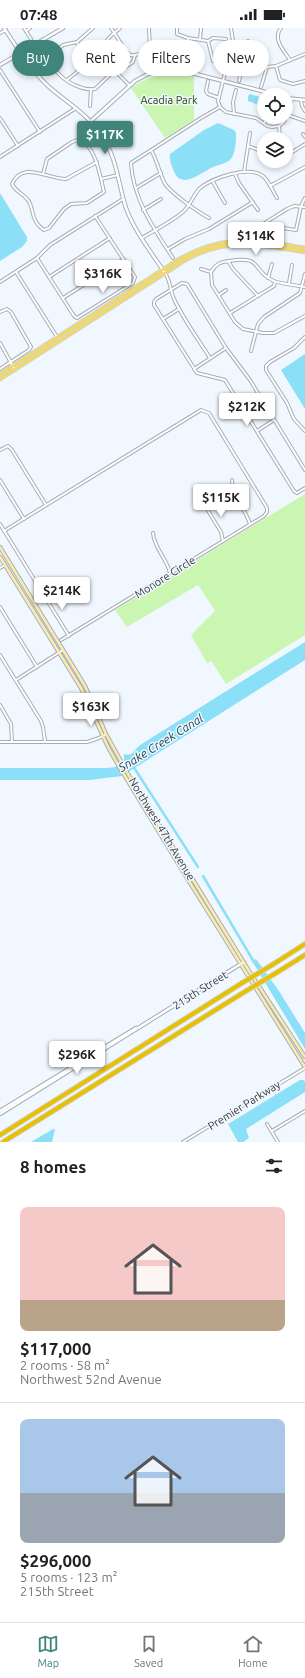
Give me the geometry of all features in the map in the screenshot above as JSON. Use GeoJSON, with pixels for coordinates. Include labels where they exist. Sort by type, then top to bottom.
{"type":"FeatureCollection","features":[{"type":"Feature","properties":{"kind":"highway"},"geometry":{"type":"LineString","coordinates":[[0,1135],[305,944]]}},
{"type":"Feature","properties":{"kind":"highway"},"geometry":{"type":"LineString","coordinates":[[3,1142],[305,955]]}},
{"type":"Feature","properties":{"kind":"main road"},"geometry":{"type":"LineString","coordinates":[[0,374],[193,252],[238,240],[255,240],[305,248]]}},
{"type":"Feature","properties":{"kind":"main road"},"geometry":{"type":"LineString","coordinates":[[0,379],[194,255],[222,244],[238,243],[255,244],[305,252]]}},
{"type":"Feature","properties":{"kind":"main road","name":"Northwest 47th Avenue"},"geometry":{"type":"LineString","coordinates":[[0,547],[92,699],[106,734],[128,774],[244,962],[305,1057]]}},
{"type":"Feature","properties":{"kind":"main road","name":"Northwest 47th Avenue"},"geometry":{"type":"LineString","coordinates":[[0,557],[88,700],[103,737],[117,763],[305,1067]]}},
{"type":"Feature","properties":{"kind":"main road"},"geometry":{"type":"LineString","coordinates":[[5,565],[13,569]]}},
{"type":"Feature","properties":{"kind":"street"},"geometry":{"type":"LineString","coordinates":[[24,28],[31,39]]}},
{"type":"Feature","properties":{"kind":"street"},"geometry":{"type":"LineString","coordinates":[[26,31],[30,28]]}},
{"type":"Feature","properties":{"kind":"street"},"geometry":{"type":"LineString","coordinates":[[42,40],[62,28]]}},
{"type":"Feature","properties":{"kind":"street"},"geometry":{"type":"LineString","coordinates":[[79,40],[93,28]]}},
{"type":"Feature","properties":{"kind":"street"},"geometry":{"type":"LineString","coordinates":[[110,28],[115,33],[126,52],[130,55],[138,54]]}},
{"type":"Feature","properties":{"kind":"street"},"geometry":{"type":"LineString","coordinates":[[108,40],[120,28]]}},
{"type":"Feature","properties":{"kind":"street"},"geometry":{"type":"LineString","coordinates":[[149,28],[149,40]]}},
{"type":"Feature","properties":{"kind":"street"},"geometry":{"type":"LineString","coordinates":[[177,28],[177,34],[188,38],[208,41],[213,38],[226,38]]}},
{"type":"Feature","properties":{"kind":"street"},"geometry":{"type":"LineString","coordinates":[[200,39],[201,28]]}},
{"type":"Feature","properties":{"kind":"street"},"geometry":{"type":"LineString","coordinates":[[232,28],[233,40]]}},
{"type":"Feature","properties":{"kind":"street"},"geometry":{"type":"LineString","coordinates":[[281,28],[277,37],[281,47],[290,60]]}},
{"type":"Feature","properties":{"kind":"street"},"geometry":{"type":"LineString","coordinates":[[0,34],[5,29],[12,40]]}},
{"type":"Feature","properties":{"kind":"street"},"geometry":{"type":"LineString","coordinates":[[208,41],[213,61]]}},
{"type":"Feature","properties":{"kind":"street"},"geometry":{"type":"LineString","coordinates":[[269,67],[276,66],[305,54]]}},
{"type":"Feature","properties":{"kind":"street"},"geometry":{"type":"LineString","coordinates":[[130,64],[133,62],[135,55]]}},
{"type":"Feature","properties":{"kind":"street"},"geometry":{"type":"LineString","coordinates":[[0,65],[12,58]]}},
{"type":"Feature","properties":{"kind":"street"},"geometry":{"type":"LineString","coordinates":[[276,66],[280,80],[293,84],[305,81]]}},
{"type":"Feature","properties":{"kind":"street"},"geometry":{"type":"LineString","coordinates":[[0,70],[40,132]]}},
{"type":"Feature","properties":{"kind":"street"},"geometry":{"type":"LineString","coordinates":[[91,121],[129,86],[148,74],[166,70],[182,70],[257,90]]}},
{"type":"Feature","properties":{"kind":"street"},"geometry":{"type":"LineString","coordinates":[[38,76],[50,88],[91,121],[102,136],[114,158],[124,199],[132,223],[165,273],[171,284],[171,290],[179,309],[210,358]]}},
{"type":"Feature","properties":{"kind":"street"},"geometry":{"type":"LineString","coordinates":[[61,76],[78,86],[91,90],[98,88],[109,76]]}},
{"type":"Feature","properties":{"kind":"street"},"geometry":{"type":"LineString","coordinates":[[67,80],[72,76]]}},
{"type":"Feature","properties":{"kind":"street"},"geometry":{"type":"LineString","coordinates":[[120,76],[129,86]]}},
{"type":"Feature","properties":{"kind":"street"},"geometry":{"type":"LineString","coordinates":[[224,76],[218,101],[220,107],[226,112],[257,119]]}},
{"type":"Feature","properties":{"kind":"street"},"geometry":{"type":"LineString","coordinates":[[239,81],[240,76]]}},
{"type":"Feature","properties":{"kind":"street"},"geometry":{"type":"LineString","coordinates":[[262,87],[265,76]]}},
{"type":"Feature","properties":{"kind":"street"},"geometry":{"type":"LineString","coordinates":[[208,81],[206,91],[208,94],[219,98]]}},
{"type":"Feature","properties":{"kind":"street"},"geometry":{"type":"LineString","coordinates":[[90,106],[91,90]]}},
{"type":"Feature","properties":{"kind":"street"},"geometry":{"type":"LineString","coordinates":[[234,114],[233,102],[236,90]]}},
{"type":"Feature","properties":{"kind":"street"},"geometry":{"type":"LineString","coordinates":[[293,99],[305,99]]}},
{"type":"Feature","properties":{"kind":"street"},"geometry":{"type":"LineString","coordinates":[[301,100],[305,111]]}},
{"type":"Feature","properties":{"kind":"street"},"geometry":{"type":"LineString","coordinates":[[173,258],[143,210],[136,188],[131,164],[220,107]]}},
{"type":"Feature","properties":{"kind":"street"},"geometry":{"type":"LineString","coordinates":[[0,157],[76,108]]}},
{"type":"Feature","properties":{"kind":"street"},"geometry":{"type":"LineString","coordinates":[[293,117],[305,121]]}},
{"type":"Feature","properties":{"kind":"street"},"geometry":{"type":"LineString","coordinates":[[0,118],[18,146]]}},
{"type":"Feature","properties":{"kind":"street"},"geometry":{"type":"LineString","coordinates":[[265,124],[267,126],[278,126],[281,124]]}},
{"type":"Feature","properties":{"kind":"street"},"geometry":{"type":"LineString","coordinates":[[278,126],[279,132]]}},
{"type":"Feature","properties":{"kind":"street"},"geometry":{"type":"LineString","coordinates":[[244,172],[250,133]]}},
{"type":"Feature","properties":{"kind":"street"},"geometry":{"type":"LineString","coordinates":[[87,145],[102,136]]}},
{"type":"Feature","properties":{"kind":"street"},"geometry":{"type":"LineString","coordinates":[[43,174],[47,159],[50,156],[77,140],[82,140],[87,145],[97,162],[104,192],[87,203],[71,204],[49,228],[44,230],[32,214],[30,203],[27,199],[15,191],[12,184],[15,176],[18,173],[32,172],[66,179],[97,162]]}},
{"type":"Feature","properties":{"kind":"street"},"geometry":{"type":"LineString","coordinates":[[293,152],[305,144]]}},
{"type":"Feature","properties":{"kind":"street"},"geometry":{"type":"LineString","coordinates":[[248,146],[257,149]]}},
{"type":"Feature","properties":{"kind":"street"},"geometry":{"type":"LineString","coordinates":[[151,150],[156,158],[165,184],[195,210],[209,218]]}},
{"type":"Feature","properties":{"kind":"street"},"geometry":{"type":"LineString","coordinates":[[270,186],[281,182],[305,167]]}},
{"type":"Feature","properties":{"kind":"street"},"geometry":{"type":"LineString","coordinates":[[142,238],[184,211],[200,188],[225,176],[244,172],[254,172],[264,176],[277,198]]}},
{"type":"Feature","properties":{"kind":"street"},"geometry":{"type":"LineString","coordinates":[[136,188],[161,173]]}},
{"type":"Feature","properties":{"kind":"street"},"geometry":{"type":"LineString","coordinates":[[235,174],[239,183],[258,210]]}},
{"type":"Feature","properties":{"kind":"street"},"geometry":{"type":"LineString","coordinates":[[101,179],[118,175]]}},
{"type":"Feature","properties":{"kind":"street"},"geometry":{"type":"LineString","coordinates":[[213,182],[225,204]]}},
{"type":"Feature","properties":{"kind":"street"},"geometry":{"type":"LineString","coordinates":[[266,223],[270,226],[296,230],[301,206],[305,198]]}},
{"type":"Feature","properties":{"kind":"street"},"geometry":{"type":"LineString","coordinates":[[0,282],[37,258],[50,245],[124,199]]}},
{"type":"Feature","properties":{"kind":"street"},"geometry":{"type":"LineString","coordinates":[[143,210],[161,199]]}},
{"type":"Feature","properties":{"kind":"street"},"geometry":{"type":"LineString","coordinates":[[168,249],[185,239],[209,229],[253,202]]}},
{"type":"Feature","properties":{"kind":"street"},"geometry":{"type":"LineString","coordinates":[[252,231],[287,208],[294,206],[305,207]]}},
{"type":"Feature","properties":{"kind":"street"},"geometry":{"type":"LineString","coordinates":[[37,258],[74,316],[77,318],[133,284],[136,277],[95,216]]}},
{"type":"Feature","properties":{"kind":"street"},"geometry":{"type":"LineString","coordinates":[[49,277],[110,238]]}},
{"type":"Feature","properties":{"kind":"street"},"geometry":{"type":"LineString","coordinates":[[63,298],[124,259]]}},
{"type":"Feature","properties":{"kind":"street"},"geometry":{"type":"LineString","coordinates":[[304,287],[289,283],[275,282],[268,278],[252,262],[238,259],[218,263],[211,272],[212,285],[238,326],[256,332],[274,333],[305,316]]}},
{"type":"Feature","properties":{"kind":"street"},"geometry":{"type":"LineString","coordinates":[[228,261],[234,270],[258,296]]}},
{"type":"Feature","properties":{"kind":"street"},"geometry":{"type":"LineString","coordinates":[[268,278],[272,264]]}},
{"type":"Feature","properties":{"kind":"street"},"geometry":{"type":"LineString","coordinates":[[289,283],[292,265]]}},
{"type":"Feature","properties":{"kind":"street"},"geometry":{"type":"LineString","coordinates":[[201,269],[211,272]]}},
{"type":"Feature","properties":{"kind":"street"},"geometry":{"type":"LineString","coordinates":[[16,272],[60,342]]}},
{"type":"Feature","properties":{"kind":"street"},"geometry":{"type":"LineString","coordinates":[[251,351],[258,324],[264,317],[300,293],[304,287],[305,274]]}},
{"type":"Feature","properties":{"kind":"street"},"geometry":{"type":"LineString","coordinates":[[305,470],[250,380],[226,348],[188,284],[185,282],[154,302],[154,306],[197,373],[225,380],[296,493],[305,488]]}},
{"type":"Feature","properties":{"kind":"street"},"geometry":{"type":"LineString","coordinates":[[230,314],[274,286],[275,282]]}},
{"type":"Feature","properties":{"kind":"street"},"geometry":{"type":"LineString","coordinates":[[219,295],[226,290]]}},
{"type":"Feature","properties":{"kind":"street"},"geometry":{"type":"LineString","coordinates":[[106,300],[111,308]]}},
{"type":"Feature","properties":{"kind":"street"},"geometry":{"type":"LineString","coordinates":[[0,312],[7,309],[11,312],[31,346],[29,350],[0,368]]}},
{"type":"Feature","properties":{"kind":"street"},"geometry":{"type":"LineString","coordinates":[[163,319],[179,309]]}},
{"type":"Feature","properties":{"kind":"street"},"geometry":{"type":"LineString","coordinates":[[305,337],[294,348],[270,362],[266,366],[266,370],[288,403],[294,419],[305,431]]}},
{"type":"Feature","properties":{"kind":"street"},"geometry":{"type":"LineString","coordinates":[[0,344],[15,370]]}},
{"type":"Feature","properties":{"kind":"street"},"geometry":{"type":"LineString","coordinates":[[194,369],[226,348]]}},
{"type":"Feature","properties":{"kind":"street","name":"Monore Circle"},"geometry":{"type":"LineString","coordinates":[[46,505],[202,410],[209,413],[267,508],[267,512],[250,524],[61,640]]}},
{"type":"Feature","properties":{"kind":"street"},"geometry":{"type":"LineString","coordinates":[[257,430],[274,420]]}},
{"type":"Feature","properties":{"kind":"street"},"geometry":{"type":"LineString","coordinates":[[0,450],[8,446],[12,450],[46,505],[4,531]]}},
{"type":"Feature","properties":{"kind":"street"},"geometry":{"type":"LineString","coordinates":[[0,480],[24,519]]}},
{"type":"Feature","properties":{"kind":"street"},"geometry":{"type":"LineString","coordinates":[[232,480],[234,494],[250,524]]}},
{"type":"Feature","properties":{"kind":"street"},"geometry":{"type":"LineString","coordinates":[[206,496],[204,504],[221,532],[223,541]]}},
{"type":"Feature","properties":{"kind":"street"},"geometry":{"type":"LineString","coordinates":[[0,524],[69,636]]}},
{"type":"Feature","properties":{"kind":"street"},"geometry":{"type":"LineString","coordinates":[[153,533],[154,542],[167,563],[170,573]]}},
{"type":"Feature","properties":{"kind":"street"},"geometry":{"type":"LineString","coordinates":[[0,568],[5,565]]}},
{"type":"Feature","properties":{"kind":"street"},"geometry":{"type":"LineString","coordinates":[[0,607],[37,667]]}},
{"type":"Feature","properties":{"kind":"street"},"geometry":{"type":"LineString","coordinates":[[16,680],[63,650]]}},
{"type":"Feature","properties":{"kind":"street"},"geometry":{"type":"LineString","coordinates":[[0,655],[43,727],[45,742]]}},
{"type":"Feature","properties":{"kind":"street"},"geometry":{"type":"LineString","coordinates":[[0,705],[11,724],[12,742]]}},
{"type":"Feature","properties":{"kind":"street"},"geometry":{"type":"LineString","coordinates":[[0,742],[87,742],[103,737],[106,734]]}},
{"type":"Feature","properties":{"kind":"street","name":"215th Street"},"geometry":{"type":"LineString","coordinates":[[0,1113],[244,962]]}},
{"type":"Feature","properties":{"kind":"street","name":"Premier Parkway"},"geometry":{"type":"LineString","coordinates":[[183,1142],[305,1067]]}},
{"type":"Feature","properties":{"kind":"street"},"geometry":{"type":"LineString","coordinates":[[272,1131],[305,1111]]}},
{"type":"Feature","properties":{"kind":"street"},"geometry":{"type":"LineString","coordinates":[[267,1124],[278,1142]]}},
{"type":"Feature","properties":{"kind":"green space","name":"Acadia Park"},"geometry":{"type":"Polygon","coordinates":[[[194,76],[194,120],[165,138],[131,88],[152,77],[194,76]]]}},
{"type":"Feature","properties":{"kind":"green space"},"geometry":{"type":"Polygon","coordinates":[[[305,494],[305,635],[226,684],[212,662],[207,663],[191,635],[215,611],[198,585],[127,627],[115,610],[305,494]]]}},
{"type":"Feature","properties":{"kind":"water"},"geometry":{"type":"Polygon","coordinates":[[[250,94],[257,96],[257,104],[248,101],[248,96],[250,94]]]}},
{"type":"Feature","properties":{"kind":"water"},"geometry":{"type":"Polygon","coordinates":[[[218,123],[234,130],[236,133],[235,147],[230,160],[213,167],[196,177],[185,180],[180,179],[176,176],[173,169],[170,154],[204,130],[218,123]]]}},
{"type":"Feature","properties":{"kind":"water"},"geometry":{"type":"Polygon","coordinates":[[[0,193],[27,237],[27,241],[22,247],[0,261],[0,193]]]}},
{"type":"Feature","properties":{"kind":"water"},"geometry":{"type":"Polygon","coordinates":[[[305,354],[305,409],[281,370],[305,354]]]}},
{"type":"Feature","properties":{"kind":"water","name":"Snake Creek Canal"},"geometry":{"type":"Polygon","coordinates":[[[305,642],[305,660],[122,776],[90,780],[0,780],[0,768],[115,767],[124,761],[124,754],[131,754],[140,745],[305,642]]]}},
{"type":"Feature","properties":{"kind":"water"},"geometry":{"type":"Polygon","coordinates":[[[256,959],[279,991],[305,1033],[305,1049],[252,961],[256,959]]]}},
{"type":"Feature","properties":{"kind":"water"},"geometry":{"type":"Polygon","coordinates":[[[300,1080],[304,1080],[305,1082],[305,1092],[246,1129],[249,1138],[243,1142],[238,1142],[228,1124],[300,1080]]]}},
{"type":"Feature","properties":{"kind":"water"},"geometry":{"type":"Polygon","coordinates":[[[55,1129],[52,1142],[31,1142],[55,1129]]]}},
{"type":"Feature","properties":{"kind":"waterway"},"geometry":{"type":"LineString","coordinates":[[133,766],[198,867]]}},
{"type":"Feature","properties":{"kind":"waterway"},"geometry":{"type":"LineString","coordinates":[[203,876],[254,962]]}}]}
